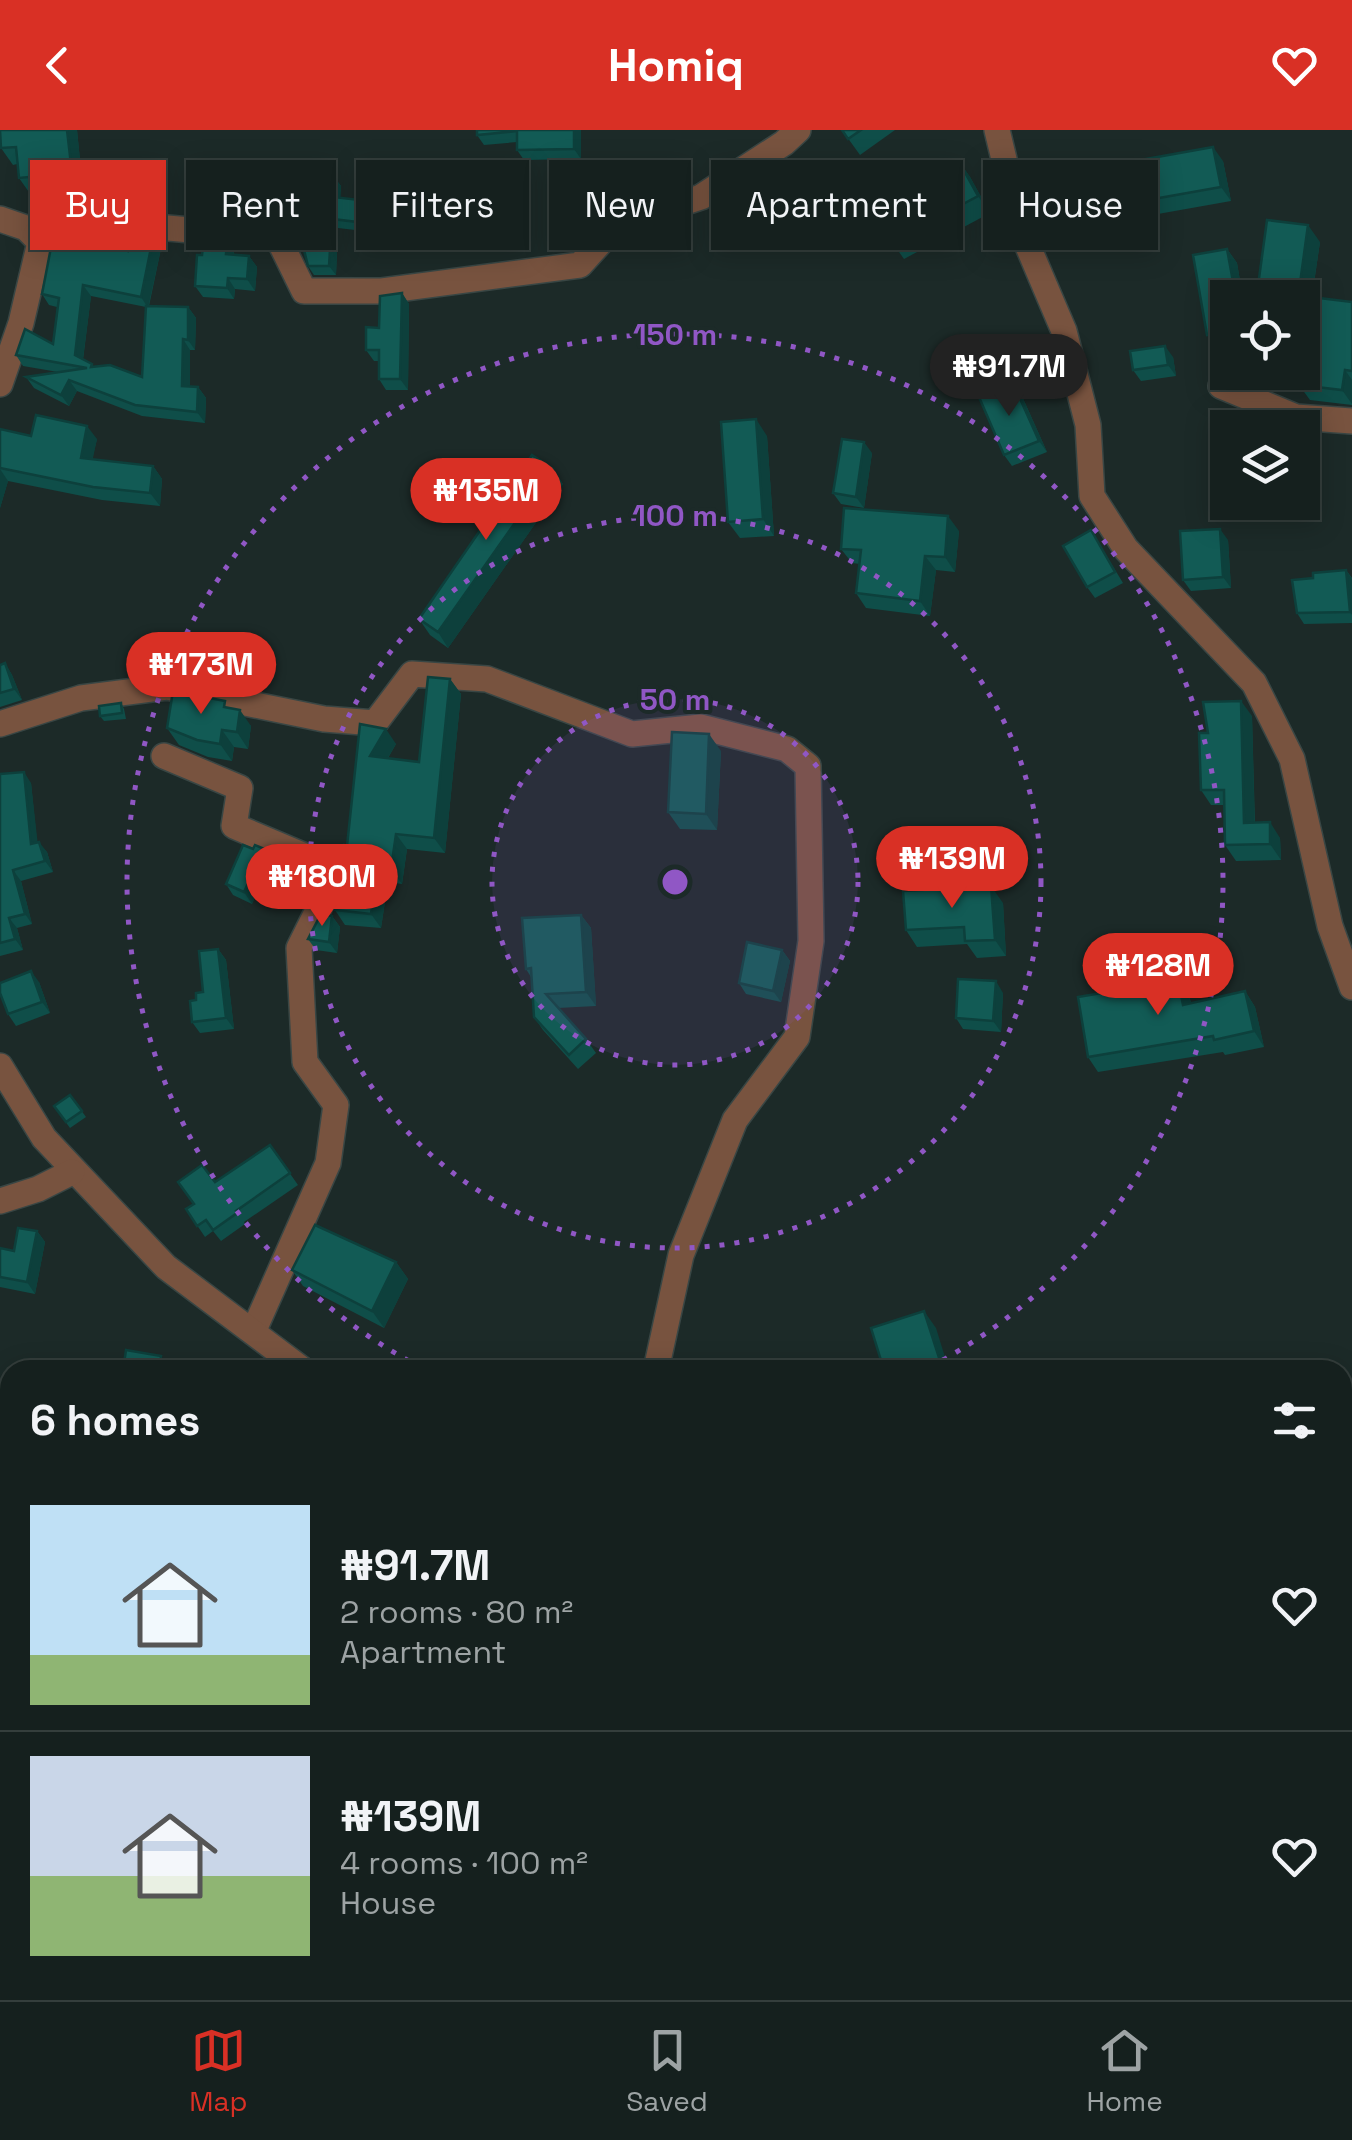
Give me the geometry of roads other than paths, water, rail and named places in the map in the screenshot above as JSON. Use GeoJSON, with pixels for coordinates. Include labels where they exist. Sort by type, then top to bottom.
{"type":"FeatureCollection","features":[{"type":"Feature","properties":{"kind":"street"},"geometry":{"type":"LineString","coordinates":[[166,228],[278,238],[304,291],[382,292],[580,265],[616,225],[700,197],[798,130]]}},
{"type":"Feature","properties":{"kind":"street"},"geometry":{"type":"LineString","coordinates":[[998,130],[1021,230],[1064,331],[1088,425],[1092,496],[1126,549],[1254,683],[1292,759],[1330,926],[1352,987]]}},
{"type":"Feature","properties":{"kind":"street"},"geometry":{"type":"LineString","coordinates":[[0,219],[30,232]]}},
{"type":"Feature","properties":{"kind":"street"},"geometry":{"type":"LineString","coordinates":[[0,384],[21,323],[39,250]]}},
{"type":"Feature","properties":{"kind":"street"},"geometry":{"type":"LineString","coordinates":[[1231,390],[1296,417],[1352,420]]}},
{"type":"Feature","properties":{"kind":"street"},"geometry":{"type":"LineString","coordinates":[[0,724],[81,698],[167,688],[324,720],[375,723],[412,674],[486,679],[632,734],[701,727],[787,749],[808,766],[811,941],[797,1037],[735,1120],[680,1255],[658,1360]]}},
{"type":"Feature","properties":{"kind":"street"},"geometry":{"type":"LineString","coordinates":[[164,756],[240,788],[234,826],[338,870],[300,948],[305,1062],[336,1105],[328,1163],[254,1330]]}},
{"type":"Feature","properties":{"kind":"street"},"geometry":{"type":"LineString","coordinates":[[0,1066],[44,1138],[72,1172],[166,1267],[290,1360]]}},
{"type":"Feature","properties":{"kind":"street"},"geometry":{"type":"LineString","coordinates":[[0,1201],[38,1189],[72,1172]]}}]}
